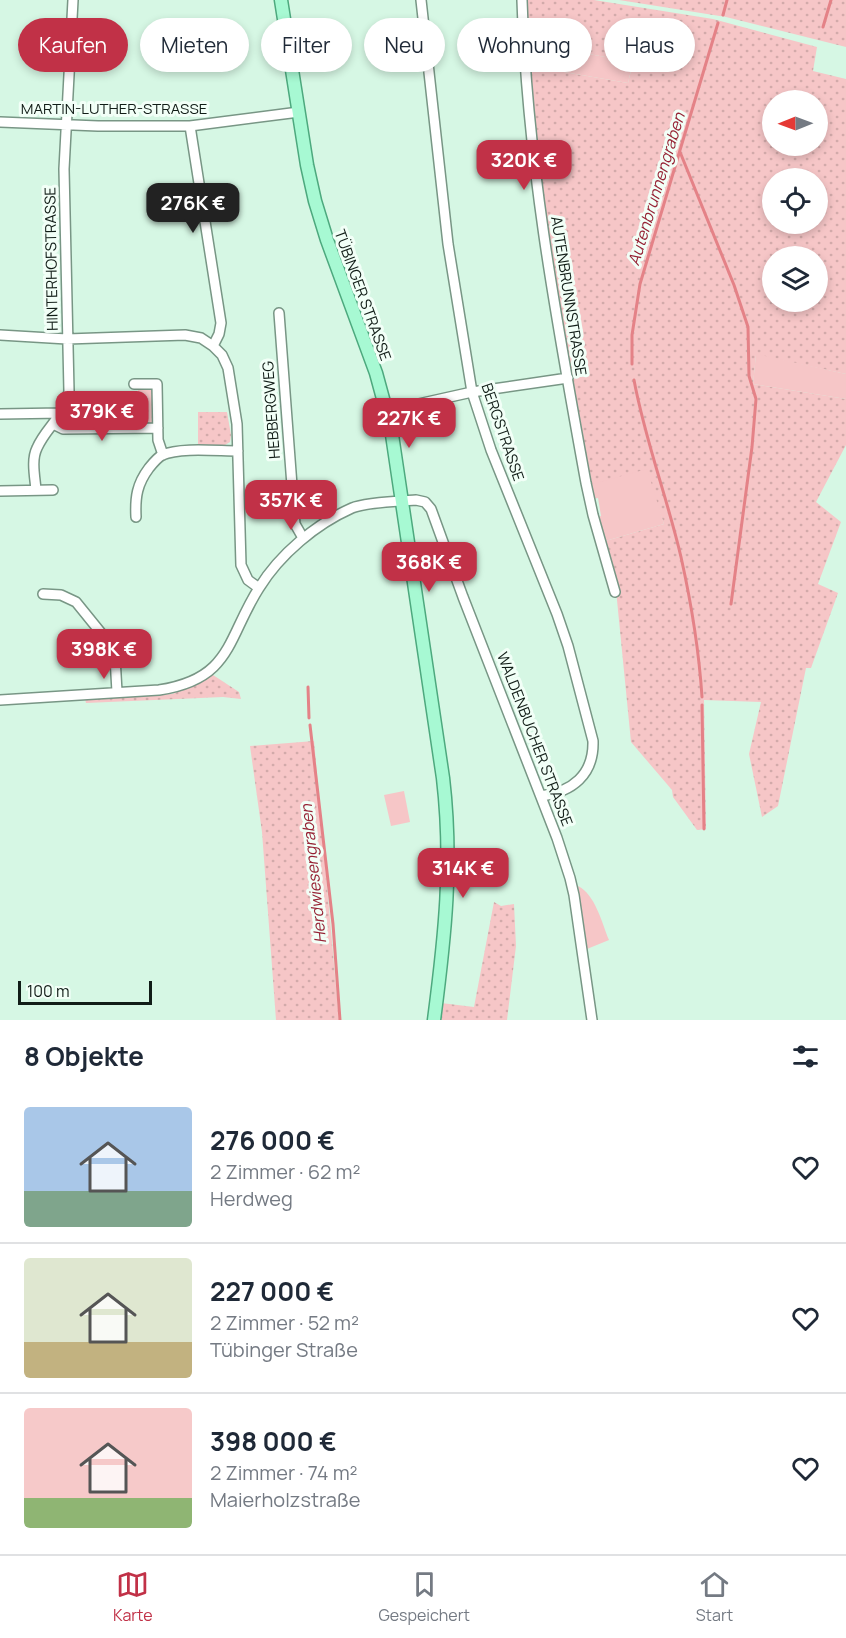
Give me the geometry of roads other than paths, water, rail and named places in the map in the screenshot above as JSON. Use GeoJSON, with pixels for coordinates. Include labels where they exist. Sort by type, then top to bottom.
{"type":"FeatureCollection","features":[{"type":"Feature","properties":{"kind":"main road","name":"TÜBINGER STRASSE"},"geometry":{"type":"LineString","coordinates":[[281,0],[307,165],[318,214],[376,373],[387,411],[401,501],[447,822],[449,878],[446,924],[434,1020]]}},
{"type":"Feature","properties":{"kind":"street","name":"HINTERHOFSTRASSE"},"geometry":{"type":"LineString","coordinates":[[36,490],[34,459],[36,449],[62,413],[69,391],[64,169],[73,0]]}},
{"type":"Feature","properties":{"kind":"street","name":"BERGSTRASSE"},"geometry":{"type":"LineString","coordinates":[[421,0],[448,244],[472,392],[491,450],[558,614],[593,741],[591,764],[584,774],[558,794],[541,796]]}},
{"type":"Feature","properties":{"kind":"street","name":"AUTENBRUNNSTRASSE"},"geometry":{"type":"LineString","coordinates":[[522,0],[537,193],[593,516],[615,592]]}},
{"type":"Feature","properties":{"kind":"street","name":"MARTIN-LUTHER-STRASSE"},"geometry":{"type":"LineString","coordinates":[[0,122],[190,126],[298,112]]}},
{"type":"Feature","properties":{"kind":"street"},"geometry":{"type":"LineString","coordinates":[[190,126],[221,323],[213,346]]}},
{"type":"Feature","properties":{"kind":"street","name":"HEBBERGWEG"},"geometry":{"type":"LineString","coordinates":[[279,313],[295,524],[303,538]]}},
{"type":"Feature","properties":{"kind":"street"},"geometry":{"type":"LineString","coordinates":[[0,335],[68,339],[185,335],[201,338],[213,346],[222,355],[228,368],[236,414],[241,565],[248,580],[259,588]]}},
{"type":"Feature","properties":{"kind":"street"},"geometry":{"type":"LineString","coordinates":[[387,411],[472,392],[568,378]]}},
{"type":"Feature","properties":{"kind":"street"},"geometry":{"type":"LineString","coordinates":[[134,384],[157,384],[158,440],[163,455]]}},
{"type":"Feature","properties":{"kind":"street"},"geometry":{"type":"LineString","coordinates":[[0,414],[62,413]]}},
{"type":"Feature","properties":{"kind":"street"},"geometry":{"type":"LineString","coordinates":[[53,424],[63,429],[158,428]]}},
{"type":"Feature","properties":{"kind":"street"},"geometry":{"type":"LineString","coordinates":[[136,517],[135,499],[139,484],[157,458],[178,452],[238,451]]}},
{"type":"Feature","properties":{"kind":"street"},"geometry":{"type":"LineString","coordinates":[[0,491],[53,490]]}},
{"type":"Feature","properties":{"kind":"street","name":"WALDENBUCHER STRASSE"},"geometry":{"type":"LineString","coordinates":[[0,700],[171,688],[183,685],[212,669],[230,648],[259,588],[303,538],[354,507],[421,500],[431,509],[570,878],[592,1020]]}},
{"type":"Feature","properties":{"kind":"street"},"geometry":{"type":"LineString","coordinates":[[43,594],[61,595],[76,602],[110,644],[115,657],[117,692]]}},
{"type":"Feature","properties":{"kind":"waterway","name":"Autenbrunnengraben"},"geometry":{"type":"LineString","coordinates":[[723,15],[727,0]]}},
{"type":"Feature","properties":{"kind":"waterway"},"geometry":{"type":"LineString","coordinates":[[823,27],[831,0]]}},
{"type":"Feature","properties":{"kind":"waterway","name":"Autenbrunnengraben"},"geometry":{"type":"LineString","coordinates":[[632,364],[632,335],[640,284],[718,23]]}},
{"type":"Feature","properties":{"kind":"waterway"},"geometry":{"type":"LineString","coordinates":[[680,152],[734,285],[748,327],[749,376],[756,399],[752,447],[731,604]]}},
{"type":"Feature","properties":{"kind":"waterway","name":"Autenbrunnengraben"},"geometry":{"type":"LineString","coordinates":[[634,380],[644,425],[681,557],[694,627],[702,697]]}},
{"type":"Feature","properties":{"kind":"waterway","name":"Herdwiesengraben"},"geometry":{"type":"LineString","coordinates":[[308,687],[309,718]]}},
{"type":"Feature","properties":{"kind":"waterway","name":"Autenbrunnengraben"},"geometry":{"type":"LineString","coordinates":[[702,705],[704,829]]}},
{"type":"Feature","properties":{"kind":"waterway","name":"Herdwiesengraben"},"geometry":{"type":"LineString","coordinates":[[310,725],[333,924],[340,1020]]}}]}
